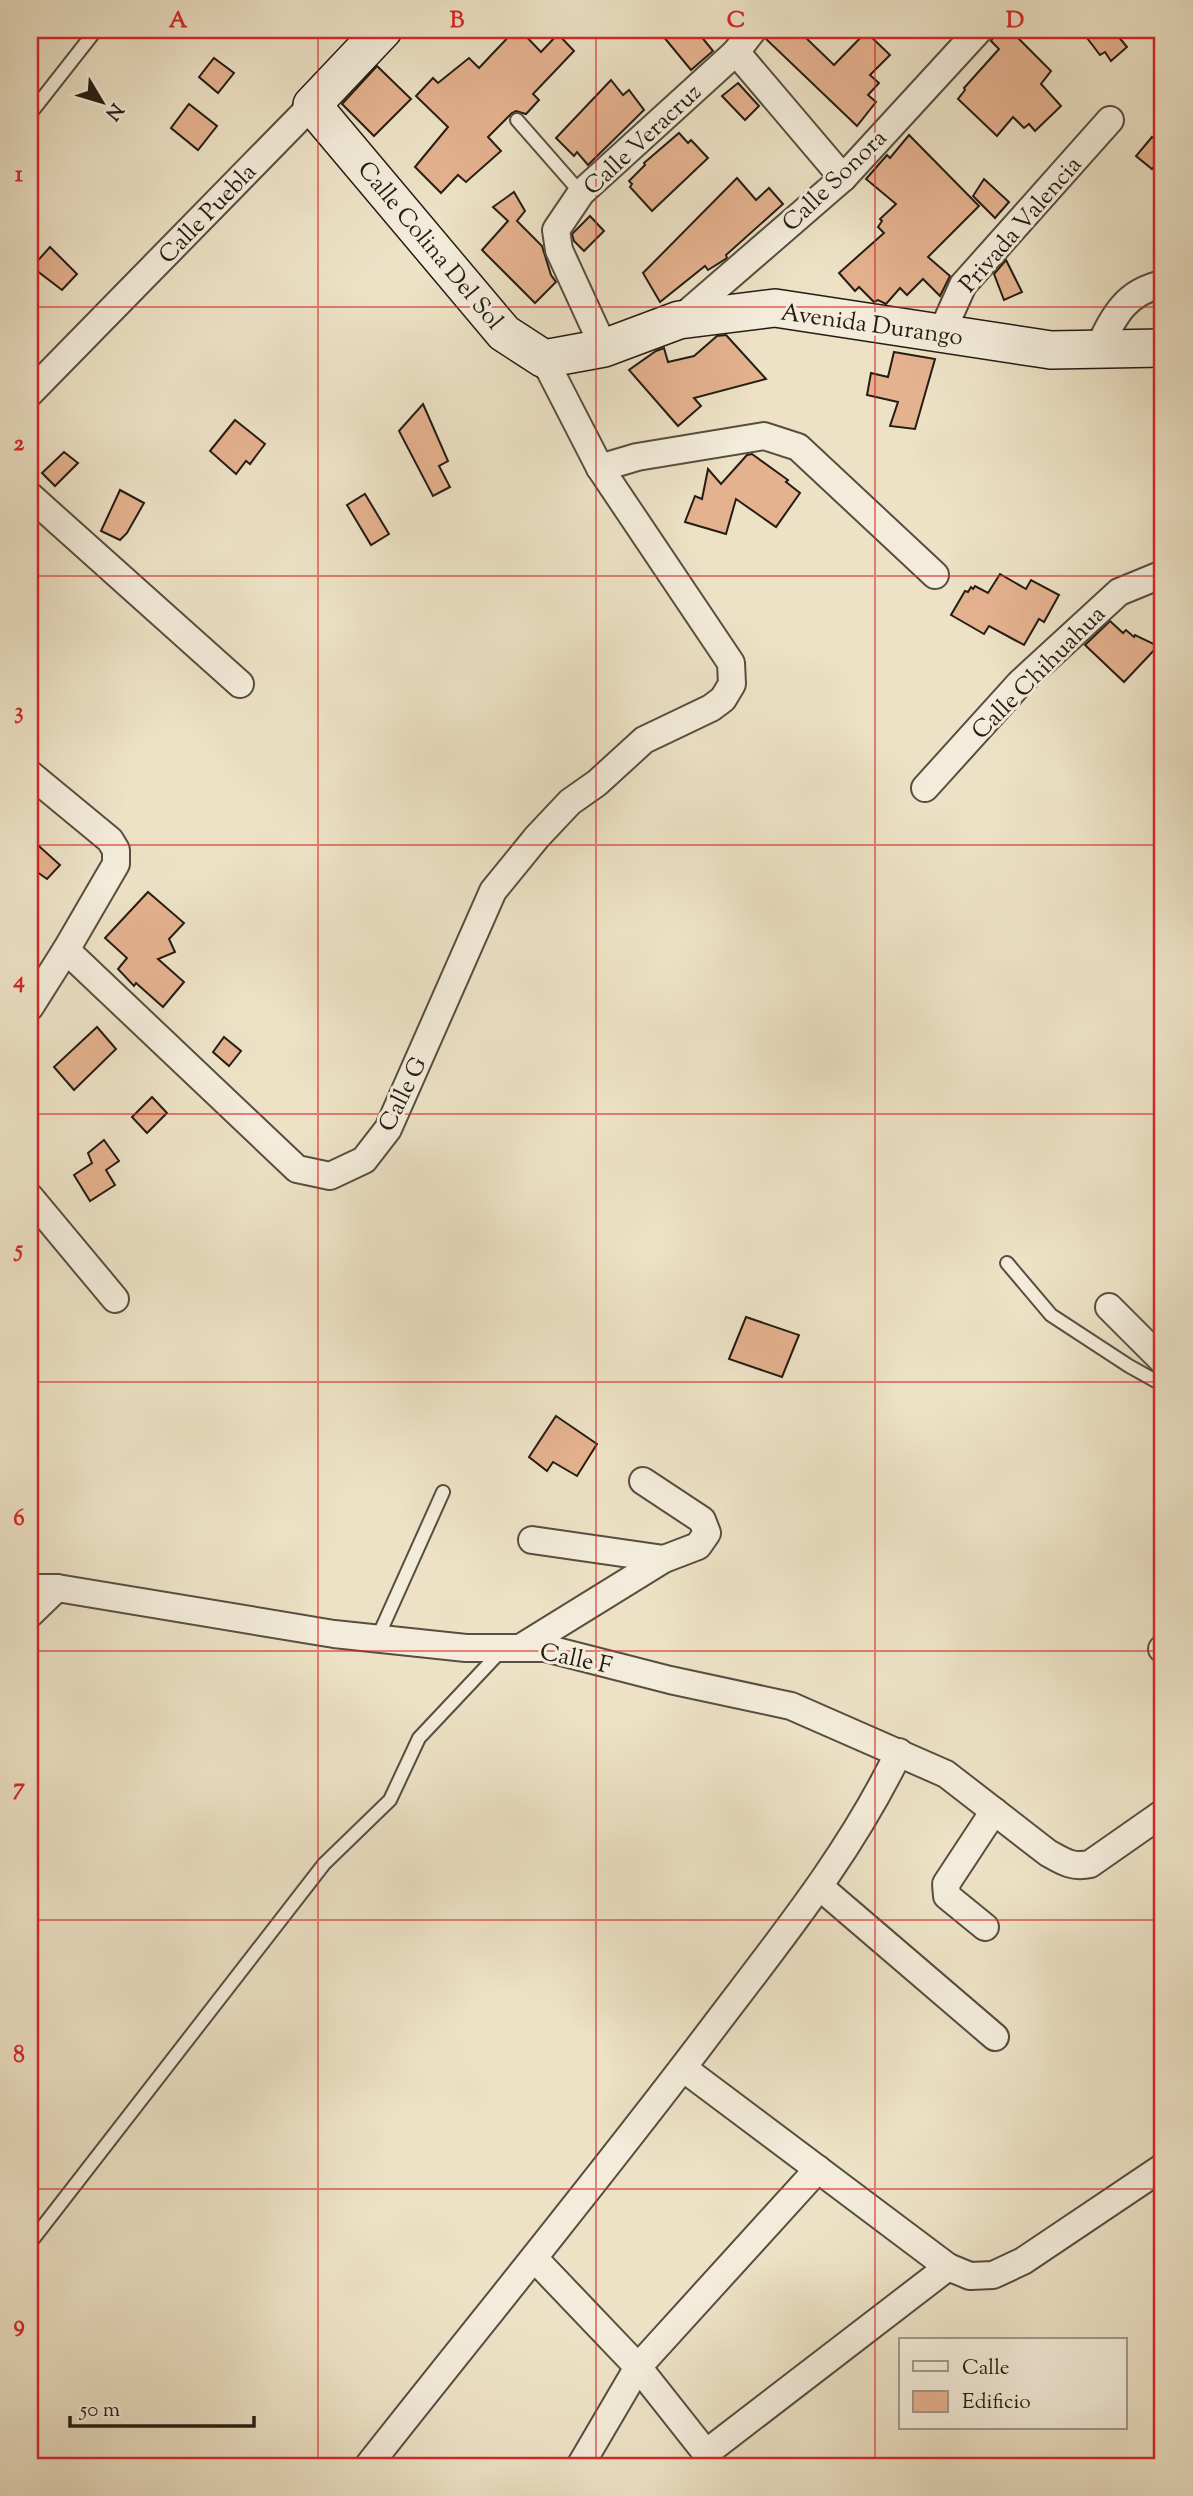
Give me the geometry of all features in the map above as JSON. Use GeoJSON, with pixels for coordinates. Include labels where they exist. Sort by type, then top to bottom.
{"type":"FeatureCollection","features":[{"type":"Feature","properties":{"kind":"main road","name":"Calle Puebla"},"geometry":{"type":"LineString","coordinates":[[312,105],[383,30]]}},
{"type":"Feature","properties":{"kind":"main road","name":"Calle Colina Del Sol"},"geometry":{"type":"LineString","coordinates":[[312,105],[504,333],[544,359]]}},
{"type":"Feature","properties":{"kind":"main road","name":"Avenida Durango"},"geometry":{"type":"LineString","coordinates":[[544,359],[604,348],[679,320],[775,308],[1051,349],[1163,348]]}},
{"type":"Feature","properties":{"kind":"street","name":"Calle Veracruz"},"geometry":{"type":"LineString","coordinates":[[604,348],[559,250],[556,230],[581,193],[736,52],[753,30]]}},
{"type":"Feature","properties":{"kind":"street","name":"Calle Sonora"},"geometry":{"type":"LineString","coordinates":[[679,320],[843,178],[979,30]]}},
{"type":"Feature","properties":{"kind":"street"},"geometry":{"type":"LineString","coordinates":[[736,52],[843,178]]}},
{"type":"Feature","properties":{"kind":"street","name":"Calle Puebla"},"geometry":{"type":"LineString","coordinates":[[30,392],[312,105]]}},
{"type":"Feature","properties":{"kind":"street","name":"Privada Valencia"},"geometry":{"type":"LineString","coordinates":[[941,334],[963,285],[1110,120]]}},
{"type":"Feature","properties":{"kind":"street"},"geometry":{"type":"LineString","coordinates":[[1098,349],[1117,311],[1144,288],[1163,284]]}},
{"type":"Feature","properties":{"kind":"street","name":"Calle Colina Del Sol"},"geometry":{"type":"LineString","coordinates":[[544,359],[600,468],[731,663]]}},
{"type":"Feature","properties":{"kind":"street"},"geometry":{"type":"LineString","coordinates":[[600,468],[637,457],[764,436],[798,447],[935,575]]}},
{"type":"Feature","properties":{"kind":"street"},"geometry":{"type":"LineString","coordinates":[[30,496],[240,684]]}},
{"type":"Feature","properties":{"kind":"street","name":"Calle Chihuahua"},"geometry":{"type":"LineString","coordinates":[[925,788],[1020,683],[1119,592],[1163,574]]}},
{"type":"Feature","properties":{"kind":"street","name":"Calle G"},"geometry":{"type":"LineString","coordinates":[[66,950],[297,1169],[330,1176],[364,1160],[388,1129],[493,891],[570,802],[597,783],[644,740],[711,708],[723,699],[732,684],[731,663]]}},
{"type":"Feature","properties":{"kind":"street"},"geometry":{"type":"LineString","coordinates":[[30,774],[110,840],[116,850],[116,864],[30,1007]]}},
{"type":"Feature","properties":{"kind":"street"},"geometry":{"type":"LineString","coordinates":[[30,1197],[115,1299]]}},
{"type":"Feature","properties":{"kind":"street"},"geometry":{"type":"LineString","coordinates":[[1109,1307],[1163,1360]]}},
{"type":"Feature","properties":{"kind":"street"},"geometry":{"type":"LineString","coordinates":[[512,1648],[664,1559],[698,1546],[707,1533],[702,1520],[643,1481]]}},
{"type":"Feature","properties":{"kind":"street"},"geometry":{"type":"LineString","coordinates":[[532,1539],[664,1559]]}},
{"type":"Feature","properties":{"kind":"street","name":"Calle F"},"geometry":{"type":"LineString","coordinates":[[30,1588],[57,1588],[236,1620],[377,1639],[466,1648],[545,1648],[670,1681],[791,1706],[946,1774],[1048,1853],[1078,1867],[1090,1864],[1163,1813]]}},
{"type":"Feature","properties":{"kind":"street"},"geometry":{"type":"LineString","coordinates":[[30,1614],[57,1588]]}},
{"type":"Feature","properties":{"kind":"street"},"geometry":{"type":"LineString","coordinates":[[368,2466],[683,2068],[820,1887],[877,1799],[899,1752]]}},
{"type":"Feature","properties":{"kind":"street"},"geometry":{"type":"LineString","coordinates":[[985,1927],[947,1896],[946,1884],[994,1811]]}},
{"type":"Feature","properties":{"kind":"street"},"geometry":{"type":"LineString","coordinates":[[820,1887],[995,2037]]}},
{"type":"Feature","properties":{"kind":"street"},"geometry":{"type":"LineString","coordinates":[[683,2068],[948,2267],[970,2276],[993,2275],[1023,2261],[1163,2167]]}},
{"type":"Feature","properties":{"kind":"street"},"geometry":{"type":"LineString","coordinates":[[580,2466],[638,2367],[818,2169]]}},
{"type":"Feature","properties":{"kind":"street"},"geometry":{"type":"LineString","coordinates":[[534,2258],[638,2367],[706,2453],[948,2267]]}},
{"type":"Feature","properties":{"kind":"lane"},"geometry":{"type":"LineString","coordinates":[[30,114],[96,30]]}},
{"type":"Feature","properties":{"kind":"lane"},"geometry":{"type":"LineString","coordinates":[[517,120],[581,193]]}},
{"type":"Feature","properties":{"kind":"lane"},"geometry":{"type":"LineString","coordinates":[[1007,1263],[1051,1315],[1163,1385]]}},
{"type":"Feature","properties":{"kind":"lane"},"geometry":{"type":"LineString","coordinates":[[377,1639],[443,1492]]}},
{"type":"Feature","properties":{"kind":"lane"},"geometry":{"type":"LineString","coordinates":[[30,2243],[324,1864],[390,1800],[419,1738],[512,1648]]}},
{"type":"Feature","properties":{"kind":"building"},"geometry":{"type":"Polygon","coordinates":[[[515,30],[520,30],[541,52],[558,34],[574,51],[533,94],[539,100],[526,114],[516,111],[512,113],[488,137],[501,151],[466,182],[458,175],[441,193],[415,167],[448,127],[416,96],[433,78],[438,83],[469,58],[479,68],[515,30]]]}},
{"type":"Feature","properties":{"kind":"building"},"geometry":{"type":"Polygon","coordinates":[[[658,30],[696,30],[713,51],[691,70],[658,30]]]}},
{"type":"Feature","properties":{"kind":"building"},"geometry":{"type":"Polygon","coordinates":[[[768,30],[813,30],[806,38],[834,65],[866,32],[890,55],[870,75],[879,83],[868,95],[876,102],[857,126],[766,39],[768,30]]]}},
{"type":"Feature","properties":{"kind":"building"},"geometry":{"type":"Polygon","coordinates":[[[998,30],[1010,30],[1051,71],[1041,84],[1061,106],[1035,131],[1029,124],[1024,128],[1013,117],[997,136],[958,99],[964,88],[999,49],[991,41],[998,30]]]}},
{"type":"Feature","properties":{"kind":"building"},"geometry":{"type":"Polygon","coordinates":[[[1097,30],[1113,30],[1127,47],[1111,61],[1105,52],[1100,55],[1087,38],[1097,30]]]}},
{"type":"Feature","properties":{"kind":"building"},"geometry":{"type":"Polygon","coordinates":[[[214,58],[234,73],[218,93],[199,77],[214,58]]]}},
{"type":"Feature","properties":{"kind":"building"},"geometry":{"type":"Polygon","coordinates":[[[377,66],[411,99],[374,136],[342,104],[377,66]]]}},
{"type":"Feature","properties":{"kind":"building"},"geometry":{"type":"Polygon","coordinates":[[[611,80],[623,95],[629,90],[644,110],[588,165],[577,152],[574,156],[556,138],[611,80]]]}},
{"type":"Feature","properties":{"kind":"building"},"geometry":{"type":"Polygon","coordinates":[[[738,83],[759,106],[745,120],[722,96],[738,83]]]}},
{"type":"Feature","properties":{"kind":"building"},"geometry":{"type":"Polygon","coordinates":[[[189,104],[217,126],[198,150],[171,128],[189,104]]]}},
{"type":"Feature","properties":{"kind":"building"},"geometry":{"type":"Polygon","coordinates":[[[679,133],[688,143],[691,140],[708,158],[652,211],[630,187],[632,184],[629,181],[644,163],[679,133]]]}},
{"type":"Feature","properties":{"kind":"building"},"geometry":{"type":"Polygon","coordinates":[[[909,135],[979,206],[928,257],[950,276],[940,296],[923,279],[907,295],[900,288],[886,304],[878,300],[874,302],[859,287],[855,291],[839,273],[884,233],[878,227],[882,221],[880,219],[896,204],[866,179],[887,155],[890,158],[909,135]]]}},
{"type":"Feature","properties":{"kind":"building"},"geometry":{"type":"Polygon","coordinates":[[[1152,137],[1163,146],[1163,155],[1152,169],[1136,156],[1152,137]]]}},
{"type":"Feature","properties":{"kind":"building"},"geometry":{"type":"Polygon","coordinates":[[[737,178],[756,200],[769,188],[783,204],[726,255],[727,258],[708,270],[705,266],[660,302],[643,273],[737,178]]]}},
{"type":"Feature","properties":{"kind":"building"},"geometry":{"type":"Polygon","coordinates":[[[984,179],[1009,202],[995,218],[973,196],[984,179]]]}},
{"type":"Feature","properties":{"kind":"building"},"geometry":{"type":"Polygon","coordinates":[[[514,192],[525,211],[517,221],[542,246],[551,275],[556,282],[535,303],[482,250],[508,221],[493,207],[514,192]]]}},
{"type":"Feature","properties":{"kind":"building"},"geometry":{"type":"Polygon","coordinates":[[[590,216],[604,231],[584,251],[574,241],[572,234],[590,216]]]}},
{"type":"Feature","properties":{"kind":"building"},"geometry":{"type":"Polygon","coordinates":[[[50,247],[77,274],[62,290],[32,267],[50,247]]]}},
{"type":"Feature","properties":{"kind":"building"},"geometry":{"type":"Polygon","coordinates":[[[1006,260],[1022,292],[1004,300],[994,274],[1006,260]]]}},
{"type":"Feature","properties":{"kind":"building"},"geometry":{"type":"Polygon","coordinates":[[[726,335],[766,379],[694,398],[701,406],[678,426],[629,370],[664,348],[668,362],[694,356],[717,336],[726,335]]]}},
{"type":"Feature","properties":{"kind":"building"},"geometry":{"type":"Polygon","coordinates":[[[894,352],[935,359],[915,429],[890,426],[898,402],[867,395],[871,373],[888,377],[894,352]]]}},
{"type":"Feature","properties":{"kind":"building"},"geometry":{"type":"Polygon","coordinates":[[[423,404],[448,461],[439,466],[450,487],[433,496],[399,431],[423,404]]]}},
{"type":"Feature","properties":{"kind":"building"},"geometry":{"type":"Polygon","coordinates":[[[235,420],[265,444],[250,464],[246,461],[236,474],[210,451],[235,420]]]}},
{"type":"Feature","properties":{"kind":"building"},"geometry":{"type":"Polygon","coordinates":[[[64,452],[78,463],[55,486],[42,473],[64,452]]]}},
{"type":"Feature","properties":{"kind":"building"},"geometry":{"type":"Polygon","coordinates":[[[752,454],[788,480],[786,482],[800,493],[776,527],[736,499],[726,534],[685,522],[695,496],[702,499],[708,469],[721,484],[747,455],[752,454]]]}},
{"type":"Feature","properties":{"kind":"building"},"geometry":{"type":"Polygon","coordinates":[[[120,490],[144,503],[120,540],[101,531],[120,490]]]}},
{"type":"Feature","properties":{"kind":"building"},"geometry":{"type":"Polygon","coordinates":[[[365,494],[389,534],[371,545],[347,505],[365,494]]]}},
{"type":"Feature","properties":{"kind":"building"},"geometry":{"type":"Polygon","coordinates":[[[1000,574],[1026,589],[1031,580],[1059,595],[1044,622],[1039,619],[1024,645],[989,626],[984,634],[951,615],[965,591],[968,592],[975,586],[988,593],[1000,574]]]}},
{"type":"Feature","properties":{"kind":"building"},"geometry":{"type":"Polygon","coordinates":[[[1110,621],[1123,633],[1126,630],[1134,637],[1135,635],[1158,646],[1124,682],[1085,645],[1110,621]]]}},
{"type":"Feature","properties":{"kind":"building"},"geometry":{"type":"Polygon","coordinates":[[[30,838],[60,865],[47,879],[30,867],[30,838]]]}},
{"type":"Feature","properties":{"kind":"building"},"geometry":{"type":"Polygon","coordinates":[[[148,892],[184,923],[169,939],[175,952],[158,959],[184,982],[163,1007],[136,983],[134,986],[118,969],[127,958],[105,938],[148,892]]]}},
{"type":"Feature","properties":{"kind":"building"},"geometry":{"type":"Polygon","coordinates":[[[97,1027],[116,1049],[74,1090],[54,1067],[97,1027]]]}},
{"type":"Feature","properties":{"kind":"building"},"geometry":{"type":"Polygon","coordinates":[[[224,1037],[241,1051],[229,1066],[213,1052],[224,1037]]]}},
{"type":"Feature","properties":{"kind":"building"},"geometry":{"type":"Polygon","coordinates":[[[152,1097],[167,1113],[147,1133],[132,1117],[152,1097]]]}},
{"type":"Feature","properties":{"kind":"building"},"geometry":{"type":"Polygon","coordinates":[[[104,1140],[119,1161],[106,1170],[115,1185],[90,1201],[74,1175],[92,1163],[88,1153],[104,1140]]]}},
{"type":"Feature","properties":{"kind":"building"},"geometry":{"type":"Polygon","coordinates":[[[746,1317],[799,1335],[782,1377],[729,1359],[746,1317]]]}},
{"type":"Feature","properties":{"kind":"building"},"geometry":{"type":"Polygon","coordinates":[[[556,1416],[597,1444],[577,1476],[553,1462],[547,1471],[529,1457],[556,1416]]]}}]}
